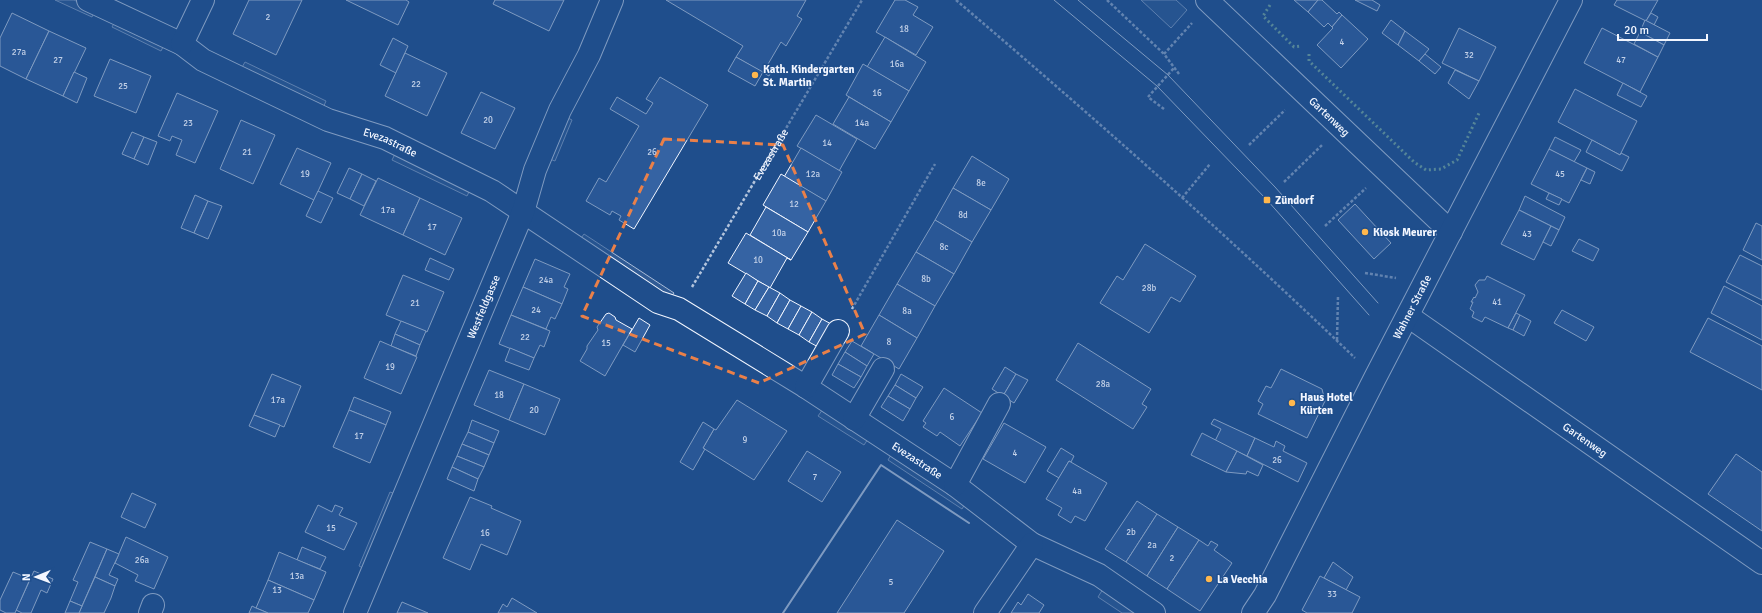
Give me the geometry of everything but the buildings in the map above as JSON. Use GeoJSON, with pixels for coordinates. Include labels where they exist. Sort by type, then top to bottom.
{"type":"FeatureCollection","features":[{"type":"Feature","properties":{"kind":"street","name":"Evezastraße"},"geometry":{"type":"LineString","coordinates":[[88,0],[182,44],[203,60],[328,120],[385,138],[492,191],[658,302],[678,309],[806,387],[955,485],[1032,544],[1099,575],[1154,613]]}},
{"type":"Feature","properties":{"kind":"street"},"geometry":{"type":"LineString","coordinates":[[182,44],[203,0]]}},
{"type":"Feature","properties":{"kind":"street","name":"Westfeldgasse"},"geometry":{"type":"LineString","coordinates":[[354,613],[523,212],[538,164],[560,110],[589,55],[612,0]]}},
{"type":"Feature","properties":{"kind":"street","name":"Wahner Straße"},"geometry":{"type":"LineString","coordinates":[[1254,613],[1265,595],[1375,378],[1571,0]]}},
{"type":"Feature","properties":{"kind":"street","name":"Gartenweg"},"geometry":{"type":"LineString","coordinates":[[1209,2],[1340,128],[1452,232]]}},
{"type":"Feature","properties":{"kind":"street","name":"Gartenweg"},"geometry":{"type":"LineString","coordinates":[[1408,316],[1762,564]]}},
{"type":"Feature","properties":{"kind":"street"},"geometry":{"type":"LineString","coordinates":[[806,387],[838,332]]}},
{"type":"Feature","properties":{"kind":"street"},"geometry":{"type":"LineString","coordinates":[[854,420],[883,369]]}},
{"type":"Feature","properties":{"kind":"street"},"geometry":{"type":"LineString","coordinates":[[955,485],[998,404]]}},
{"type":"Feature","properties":{"kind":"street"},"geometry":{"type":"LineString","coordinates":[[985,613],[1032,544]]}},
{"type":"Feature","properties":{"kind":"path","name":"Evezastraße"},"geometry":{"type":"LineString","coordinates":[[678,309],[862,0]]}},
{"type":"Feature","properties":{"kind":"path"},"geometry":{"type":"LineString","coordinates":[[956,0],[1094,119],[1288,293],[1375,378]]}},
{"type":"Feature","properties":{"kind":"path"},"geometry":{"type":"LineString","coordinates":[[1107,0],[1164,54],[1178,74]]}},
{"type":"Feature","properties":{"kind":"path"},"geometry":{"type":"LineString","coordinates":[[1164,54],[1209,2]]}},
{"type":"Feature","properties":{"kind":"path"},"geometry":{"type":"LineString","coordinates":[[1164,109],[1148,97],[1174,68]]}},
{"type":"Feature","properties":{"kind":"path"},"geometry":{"type":"LineString","coordinates":[[1249,145],[1304,92]]}},
{"type":"Feature","properties":{"kind":"path"},"geometry":{"type":"LineString","coordinates":[[1284,182],[1340,128]]}},
{"type":"Feature","properties":{"kind":"path"},"geometry":{"type":"LineString","coordinates":[[838,332],[935,164]]}},
{"type":"Feature","properties":{"kind":"path"},"geometry":{"type":"LineString","coordinates":[[1182,198],[1210,164]]}},
{"type":"Feature","properties":{"kind":"path"},"geometry":{"type":"LineString","coordinates":[[1325,226],[1385,170]]}},
{"type":"Feature","properties":{"kind":"path"},"geometry":{"type":"LineString","coordinates":[[1337,341],[1338,296]]}},
{"type":"Feature","properties":{"kind":"highlighted area"},"geometry":{"type":"Polygon","coordinates":[[[664,139],[783,145],[865,334],[759,383],[582,316],[664,139]]]}},
{"type":"Feature","properties":{"kind":"shaded area"},"geometry":{"type":"Polygon","coordinates":[[[55,0],[74,0],[95,10],[92,17],[55,0]]]}},
{"type":"Feature","properties":{"kind":"shaded area"},"geometry":{"type":"Polygon","coordinates":[[[1141,0],[1176,0],[1187,10],[1171,28],[1141,0]]]}},
{"type":"Feature","properties":{"kind":"shaded area"},"geometry":{"type":"Polygon","coordinates":[[[116,20],[165,43],[161,51],[112,27],[116,20]]]}},
{"type":"Feature","properties":{"kind":"shaded area"},"geometry":{"type":"Polygon","coordinates":[[[245,62],[326,101],[323,108],[241,69],[245,62]]]}},
{"type":"Feature","properties":{"kind":"shaded area"},"geometry":{"type":"Polygon","coordinates":[[[564,116],[572,120],[555,161],[547,158],[564,116]]]}},
{"type":"Feature","properties":{"kind":"shaded area"},"geometry":{"type":"Polygon","coordinates":[[[396,152],[471,188],[467,196],[392,160],[396,152]]]}},
{"type":"Feature","properties":{"kind":"shaded area"},"geometry":{"type":"Polygon","coordinates":[[[584,234],[674,293],[669,300],[579,241],[584,234]]]}},
{"type":"Feature","properties":{"kind":"shaded area"},"geometry":{"type":"Polygon","coordinates":[[[823,409],[868,439],[864,445],[818,416],[823,409]]]}},
{"type":"Feature","properties":{"kind":"shaded area"},"geometry":{"type":"Polygon","coordinates":[[[892,453],[966,502],[962,509],[888,460],[892,453]]]}},
{"type":"Feature","properties":{"kind":"shaded area"},"geometry":{"type":"Polygon","coordinates":[[[390,492],[398,495],[367,570],[359,566],[390,492]]]}},
{"type":"Feature","properties":{"kind":"shaded area"},"geometry":{"type":"Polygon","coordinates":[[[1103,589],[1139,613],[1122,613],[1098,597],[1103,589]]]}},
{"type":"Feature","properties":{"kind":"tram line"},"geometry":{"type":"LineString","coordinates":[[1054,0],[1157,86],[1267,200],[1369,315]]}},
{"type":"Feature","properties":{"kind":"tram line"},"geometry":{"type":"LineString","coordinates":[[1078,0],[1168,75],[1275,187],[1378,303]]}},
{"type":"Feature","properties":{"kind":"hedge"},"geometry":{"type":"LineString","coordinates":[[1270,5],[1263,16],[1294,47],[1301,46]]}},
{"type":"Feature","properties":{"kind":"hedge"},"geometry":{"type":"LineString","coordinates":[[1309,54],[1309,61],[1414,162],[1426,170],[1441,169],[1457,160],[1480,111]]}},
{"type":"Feature","properties":{"kind":"wall"},"geometry":{"type":"LineString","coordinates":[[783,613],[881,465],[969,523]]}},
{"type":"Feature","properties":{"kind":"place","name":"Kath. Kindergarten St. Martin"},"geometry":{"type":"Point","coordinates":[755,75]}},
{"type":"Feature","properties":{"kind":"place","name":"Zündorf"},"geometry":{"type":"Point","coordinates":[1267,200]}},
{"type":"Feature","properties":{"kind":"place","name":"Kiosk Meurer"},"geometry":{"type":"Point","coordinates":[1365,232]}},
{"type":"Feature","properties":{"kind":"place","name":"Haus Hotel Kürten"},"geometry":{"type":"Point","coordinates":[1292,403]}},
{"type":"Feature","properties":{"kind":"place","name":"La Vecchia"},"geometry":{"type":"Point","coordinates":[1209,579]}}]}
